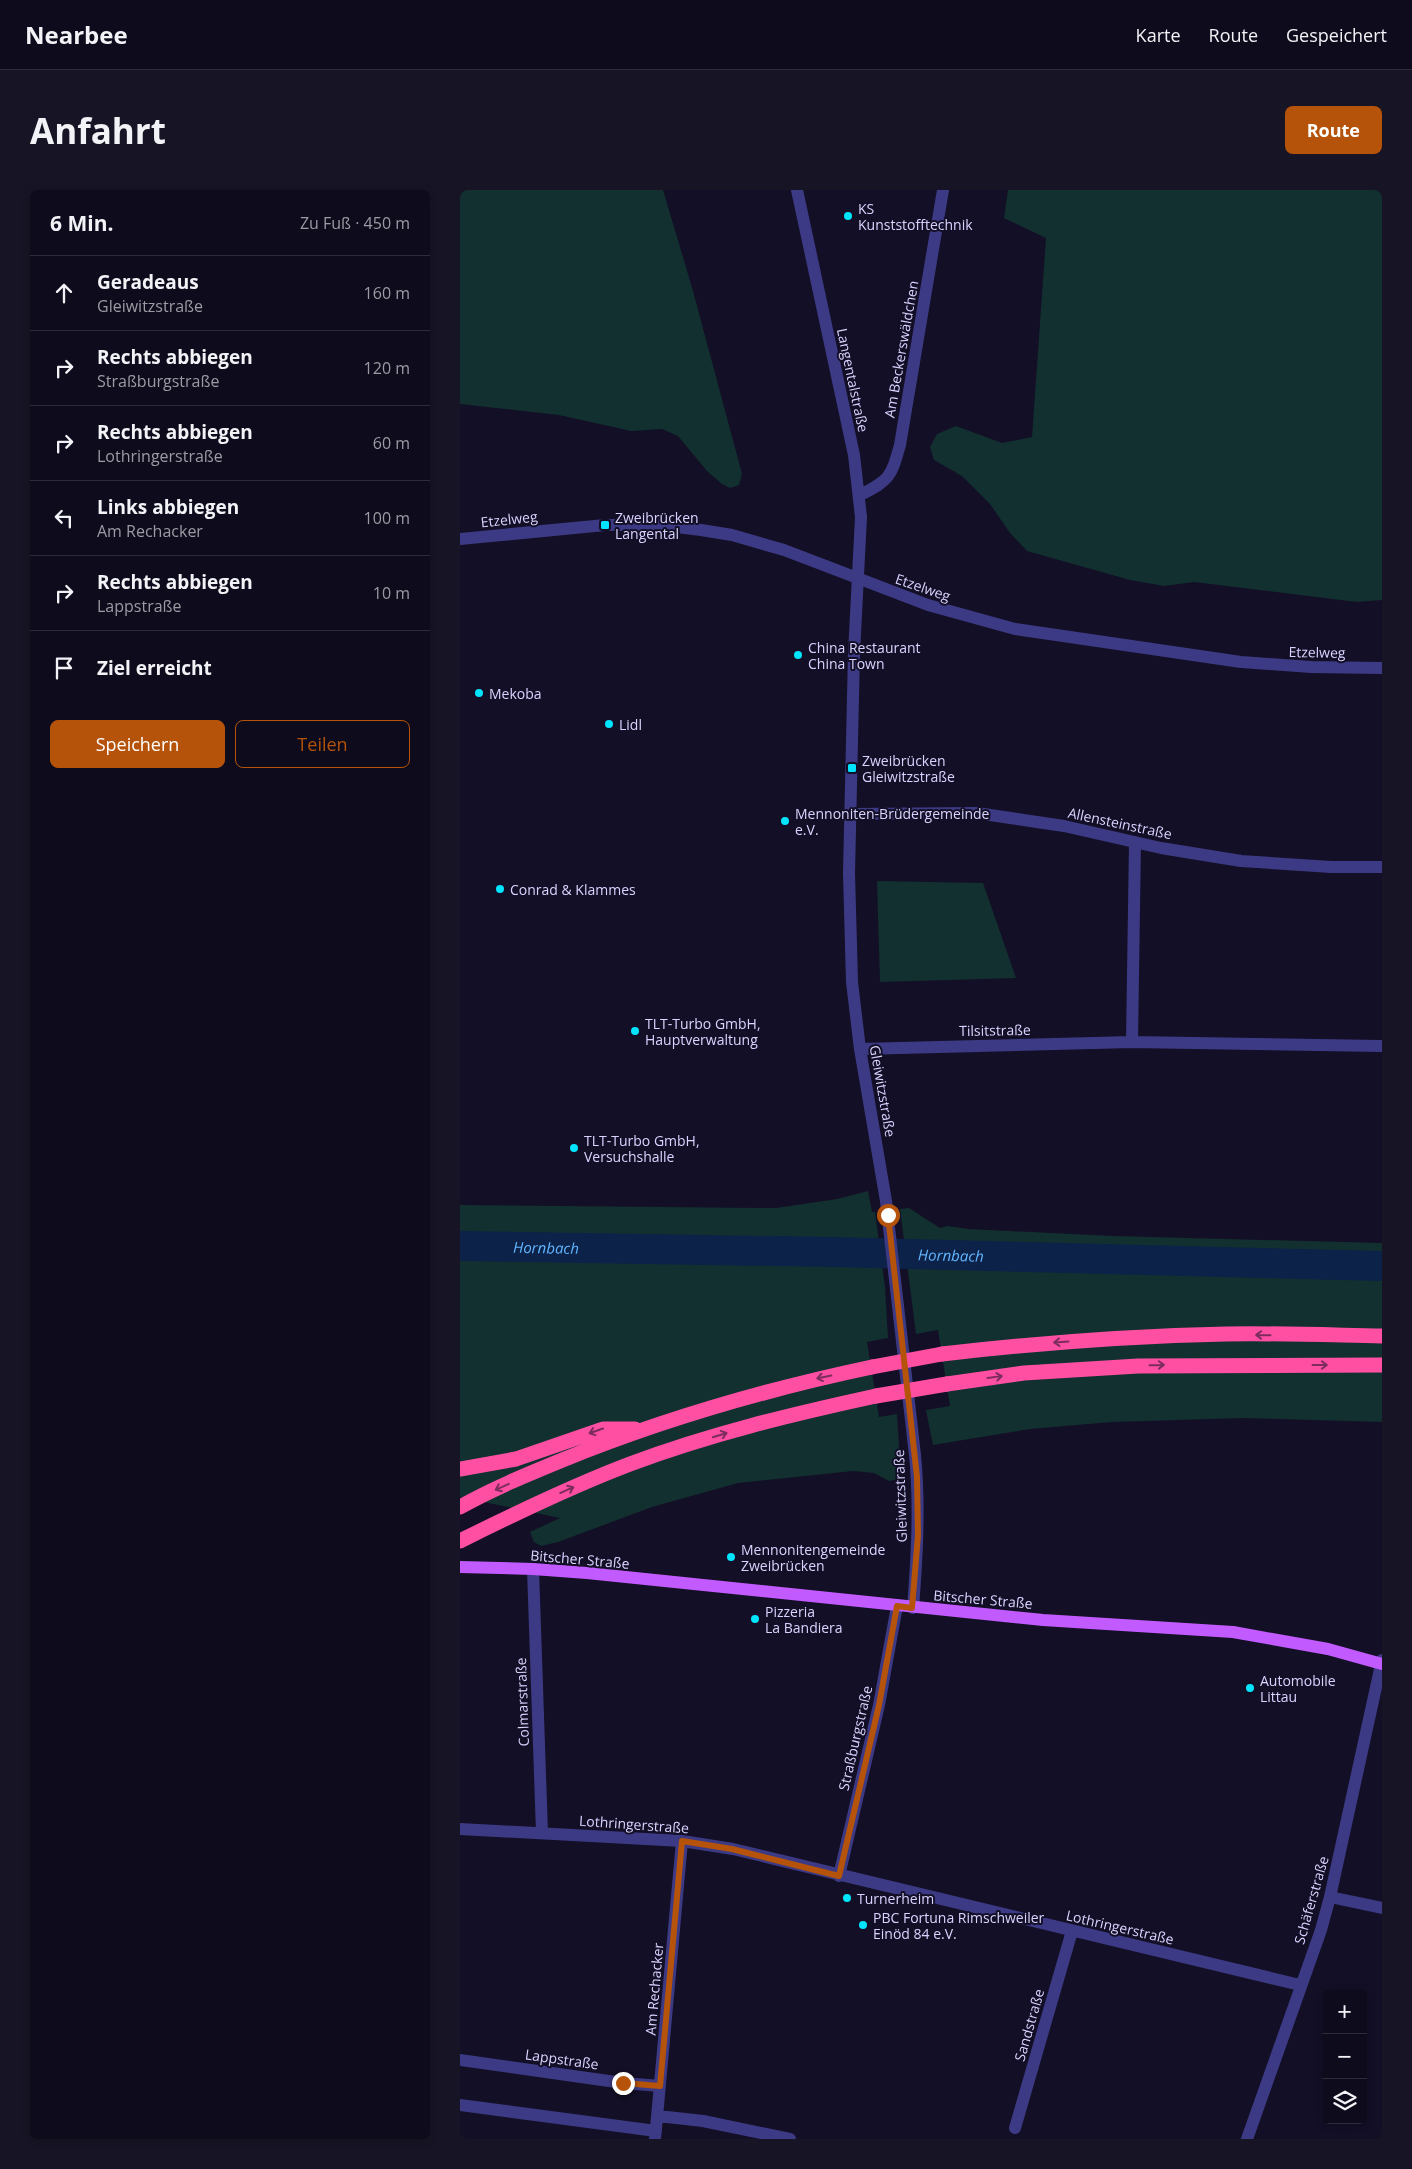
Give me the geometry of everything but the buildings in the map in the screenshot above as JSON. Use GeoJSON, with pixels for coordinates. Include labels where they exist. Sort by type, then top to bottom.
{"type":"FeatureCollection","features":[{"type":"Feature","properties":{"kind":"highway"},"geometry":{"type":"LineString","coordinates":[[466,1504],[547,1467],[644,1428],[712,1406],[767,1391],[872,1367],[942,1354],[1025,1344],[1227,1334],[1382,1336]]}},
{"type":"Feature","properties":{"kind":"highway"},"geometry":{"type":"LineString","coordinates":[[460,1541],[522,1510],[632,1463],[719,1434],[798,1413],[876,1396],[1024,1373],[1138,1366],[1382,1366]]}},
{"type":"Feature","properties":{"kind":"highway"},"geometry":{"type":"LineString","coordinates":[[460,1469],[523,1457],[603,1428],[644,1428]]}},
{"type":"Feature","properties":{"kind":"main road","name":"Bitscher Straße"},"geometry":{"type":"LineString","coordinates":[[460,1567],[533,1569],[1043,1620],[1233,1632],[1328,1649],[1382,1662]]}},
{"type":"Feature","properties":{"kind":"street","name":"Langentalstraße"},"geometry":{"type":"LineString","coordinates":[[797,190],[854,455],[861,517],[857,578]]}},
{"type":"Feature","properties":{"kind":"street","name":"Am Beckerswäldchen"},"geometry":{"type":"LineString","coordinates":[[860,495],[884,483],[896,461],[944,190]]}},
{"type":"Feature","properties":{"kind":"street","name":"Etzelweg"},"geometry":{"type":"LineString","coordinates":[[460,539],[605,525],[661,526],[701,530],[762,543],[804,557],[928,605],[1015,630],[1241,662],[1311,667],[1382,668]]}},
{"type":"Feature","properties":{"kind":"street","name":"Gleiwitzstraße"},"geometry":{"type":"LineString","coordinates":[[857,578],[851,814],[850,931],[852,982],[860,1049],[882,1170],[888,1215],[918,1496],[912,1608]]}},
{"type":"Feature","properties":{"kind":"street","name":"Allensteinstraße"},"geometry":{"type":"LineString","coordinates":[[851,814],[977,813],[1064,826],[1135,842],[1241,861],[1331,867],[1382,867]]}},
{"type":"Feature","properties":{"kind":"street"},"geometry":{"type":"LineString","coordinates":[[1132,1042],[1135,842]]}},
{"type":"Feature","properties":{"kind":"street","name":"Tilsitstraße"},"geometry":{"type":"LineString","coordinates":[[860,1049],[1132,1042],[1382,1046]]}},
{"type":"Feature","properties":{"kind":"street","name":"Colmarstraße"},"geometry":{"type":"LineString","coordinates":[[533,1569],[542,1833]]}},
{"type":"Feature","properties":{"kind":"street","name":"Straßburgstraße"},"geometry":{"type":"LineString","coordinates":[[839,1876],[879,1705],[897,1606]]}},
{"type":"Feature","properties":{"kind":"street","name":"Schäferstraße"},"geometry":{"type":"LineString","coordinates":[[1247,2139],[1321,1930],[1382,1662]]}},
{"type":"Feature","properties":{"kind":"street","name":"Lothringerstraße"},"geometry":{"type":"LineString","coordinates":[[460,1829],[682,1841],[732,1849],[1300,1985]]}},
{"type":"Feature","properties":{"kind":"street","name":"Am Rechacker"},"geometry":{"type":"LineString","coordinates":[[656,2135],[682,1841]]}},
{"type":"Feature","properties":{"kind":"street"},"geometry":{"type":"LineString","coordinates":[[1330,1897],[1382,1908]]}},
{"type":"Feature","properties":{"kind":"street","name":"Sandstraße"},"geometry":{"type":"LineString","coordinates":[[1015,2128],[1072,1931]]}},
{"type":"Feature","properties":{"kind":"street","name":"Lappstraße"},"geometry":{"type":"LineString","coordinates":[[460,2060],[623,2083],[660,2086]]}},
{"type":"Feature","properties":{"kind":"street"},"geometry":{"type":"LineString","coordinates":[[460,2105],[656,2135]]}},
{"type":"Feature","properties":{"kind":"street"},"geometry":{"type":"LineString","coordinates":[[658,2116],[703,2121],[790,2139]]}},
{"type":"Feature","properties":{"kind":"green space"},"geometry":{"type":"Polygon","coordinates":[[[460,190],[663,190],[693,291],[742,474],[739,485],[730,488],[722,484],[707,471],[678,436],[662,429],[631,431],[559,415],[460,404],[460,190]]]}},
{"type":"Feature","properties":{"kind":"green space"},"geometry":{"type":"Polygon","coordinates":[[[1008,190],[1382,190],[1382,600],[1357,602],[1194,582],[1164,586],[1130,580],[1027,551],[1010,533],[990,504],[962,476],[934,460],[930,447],[937,434],[956,426],[1002,443],[1032,437],[1046,238],[1004,218],[1008,190]]]}},
{"type":"Feature","properties":{"kind":"green space"},"geometry":{"type":"Polygon","coordinates":[[[877,881],[983,883],[1016,978],[880,982],[877,881]]]}},
{"type":"Feature","properties":{"kind":"green space"},"geometry":{"type":"Polygon","coordinates":[[[868,1191],[872,1212],[875,1212],[885,1287],[888,1338],[867,1342],[879,1417],[897,1414],[901,1479],[889,1481],[874,1473],[853,1471],[738,1483],[652,1507],[558,1542],[541,1546],[534,1542],[530,1532],[560,1518],[460,1497],[460,1205],[776,1208],[837,1199],[868,1191]]]}},
{"type":"Feature","properties":{"kind":"green space"},"geometry":{"type":"Polygon","coordinates":[[[909,1208],[940,1228],[947,1226],[968,1229],[1113,1236],[1382,1243],[1382,1422],[1243,1418],[1112,1422],[1030,1429],[933,1445],[926,1410],[950,1406],[938,1330],[916,1334],[900,1209],[909,1208]]]}},
{"type":"Feature","properties":{"kind":"waterway","name":"Hornbach"},"geometry":{"type":"LineString","coordinates":[[460,1246],[833,1252],[1382,1266]]}},
{"type":"Feature","properties":{"kind":"place","name":"KS Kunststofftechnik"},"geometry":{"type":"Point","coordinates":[848,216]}},
{"type":"Feature","properties":{"kind":"place","name":"Zweibrücken Langental"},"geometry":{"type":"Point","coordinates":[605,525]}},
{"type":"Feature","properties":{"kind":"place","name":"China Restaurant China Town"},"geometry":{"type":"Point","coordinates":[798,655]}},
{"type":"Feature","properties":{"kind":"place","name":"Mekoba"},"geometry":{"type":"Point","coordinates":[479,693]}},
{"type":"Feature","properties":{"kind":"place","name":"Lidl"},"geometry":{"type":"Point","coordinates":[609,724]}},
{"type":"Feature","properties":{"kind":"place","name":"Zweibrücken Gleiwitzstraße"},"geometry":{"type":"Point","coordinates":[852,768]}},
{"type":"Feature","properties":{"kind":"place","name":"Mennoniten-Brüdergemeinde e.V."},"geometry":{"type":"Point","coordinates":[785,821]}},
{"type":"Feature","properties":{"kind":"place","name":"Conrad & Klammes"},"geometry":{"type":"Point","coordinates":[500,889]}},
{"type":"Feature","properties":{"kind":"place","name":"TLT-Turbo GmbH, Hauptverwaltung"},"geometry":{"type":"Point","coordinates":[635,1031]}},
{"type":"Feature","properties":{"kind":"place","name":"TLT-Turbo GmbH, Versuchshalle"},"geometry":{"type":"Point","coordinates":[574,1148]}},
{"type":"Feature","properties":{"kind":"place","name":"Mennonitengemeinde Zweibrücken"},"geometry":{"type":"Point","coordinates":[731,1557]}},
{"type":"Feature","properties":{"kind":"place","name":"Pizzeria La Bandiera"},"geometry":{"type":"Point","coordinates":[755,1619]}},
{"type":"Feature","properties":{"kind":"place","name":"Automobile Littau"},"geometry":{"type":"Point","coordinates":[1250,1688]}},
{"type":"Feature","properties":{"kind":"place","name":"Turnerheim"},"geometry":{"type":"Point","coordinates":[847,1898]}},
{"type":"Feature","properties":{"kind":"place","name":"PBC Fortuna Rimschweiler Einöd 84 e.V."},"geometry":{"type":"Point","coordinates":[863,1925]}},
{"type":"Feature","properties":{"kind":"route"},"geometry":{"type":"LineString","coordinates":[[623,2083],[660,2086],[682,1841],[732,1849],[839,1876],[879,1705],[897,1606],[912,1608],[916,1568],[918,1535],[917,1477],[888,1215]]}}]}
